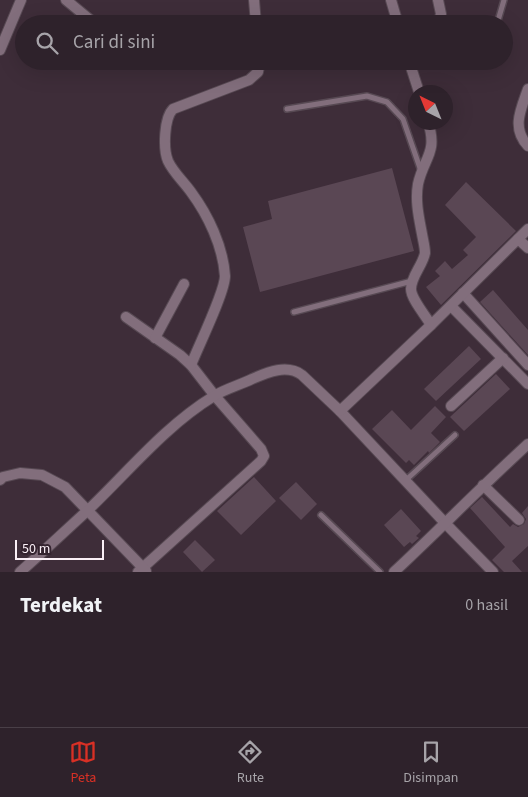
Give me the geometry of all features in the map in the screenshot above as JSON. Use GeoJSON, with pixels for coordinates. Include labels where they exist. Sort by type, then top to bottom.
{"type":"FeatureCollection","features":[{"type":"Feature","properties":{"kind":"street"},"geometry":{"type":"LineString","coordinates":[[0,50],[21,0]]}},
{"type":"Feature","properties":{"kind":"street"},"geometry":{"type":"LineString","coordinates":[[66,0],[84,15]]}},
{"type":"Feature","properties":{"kind":"street"},"geometry":{"type":"LineString","coordinates":[[254,0],[255,15]]}},
{"type":"Feature","properties":{"kind":"street"},"geometry":{"type":"LineString","coordinates":[[391,0],[395,15]]}},
{"type":"Feature","properties":{"kind":"street"},"geometry":{"type":"LineString","coordinates":[[438,0],[441,15]]}},
{"type":"Feature","properties":{"kind":"street"},"geometry":{"type":"LineString","coordinates":[[190,365],[224,285],[224,269],[213,230],[192,193],[178,177],[167,158],[165,143],[167,119],[173,109],[249,80],[258,70]]}},
{"type":"Feature","properties":{"kind":"street"},"geometry":{"type":"LineString","coordinates":[[412,70],[417,85]]}},
{"type":"Feature","properties":{"kind":"street"},"geometry":{"type":"LineString","coordinates":[[528,89],[518,124],[521,138],[528,146]]}},
{"type":"Feature","properties":{"kind":"street"},"geometry":{"type":"LineString","coordinates":[[430,130],[432,146],[429,158],[421,172],[417,203],[425,252],[411,288],[412,296],[431,325]]}},
{"type":"Feature","properties":{"kind":"street"},"geometry":{"type":"LineString","coordinates":[[340,411],[451,306],[528,229]]}},
{"type":"Feature","properties":{"kind":"street"},"geometry":{"type":"LineString","coordinates":[[518,239],[528,248]]}},
{"type":"Feature","properties":{"kind":"street"},"geometry":{"type":"LineString","coordinates":[[155,338],[184,284]]}},
{"type":"Feature","properties":{"kind":"street"},"geometry":{"type":"LineString","coordinates":[[463,293],[497,333],[528,365]]}},
{"type":"Feature","properties":{"kind":"street"},"geometry":{"type":"LineString","coordinates":[[451,306],[528,384]]}},
{"type":"Feature","properties":{"kind":"street"},"geometry":{"type":"LineString","coordinates":[[0,480],[3,477],[20,473],[42,475],[65,488],[88,510],[143,571],[261,461],[264,456],[261,449],[190,365],[180,355],[126,317]]}},
{"type":"Feature","properties":{"kind":"street"},"geometry":{"type":"LineString","coordinates":[[451,406],[503,358]]}},
{"type":"Feature","properties":{"kind":"street"},"geometry":{"type":"LineString","coordinates":[[20,572],[88,510],[149,449],[187,416],[215,396],[261,376],[286,369],[295,370],[302,375],[340,411],[493,572]]}},
{"type":"Feature","properties":{"kind":"street"},"geometry":{"type":"LineString","coordinates":[[394,572],[528,444]]}},
{"type":"Feature","properties":{"kind":"street"},"geometry":{"type":"LineString","coordinates":[[483,485],[519,520]]}},
{"type":"Feature","properties":{"kind":"lane"},"geometry":{"type":"LineString","coordinates":[[500,15],[504,0]]}},
{"type":"Feature","properties":{"kind":"lane"},"geometry":{"type":"LineString","coordinates":[[288,109],[367,96],[387,102],[403,119],[421,172]]}},
{"type":"Feature","properties":{"kind":"lane"},"geometry":{"type":"LineString","coordinates":[[294,312],[413,281]]}},
{"type":"Feature","properties":{"kind":"lane"},"geometry":{"type":"LineString","coordinates":[[406,480],[455,435]]}},
{"type":"Feature","properties":{"kind":"lane"},"geometry":{"type":"LineString","coordinates":[[321,515],[380,572]]}},
{"type":"Feature","properties":{"kind":"building"},"geometry":{"type":"Polygon","coordinates":[[[392,168],[414,251],[260,292],[243,227],[272,219],[268,201],[392,168]]]}},
{"type":"Feature","properties":{"kind":"building"},"geometry":{"type":"Polygon","coordinates":[[[466,182],[516,231],[441,305],[426,287],[440,276],[435,271],[445,261],[452,269],[468,255],[463,250],[476,237],[445,205],[466,182]]]}},
{"type":"Feature","properties":{"kind":"building"},"geometry":{"type":"Polygon","coordinates":[[[493,290],[528,330],[528,355],[480,302],[493,290]]]}},
{"type":"Feature","properties":{"kind":"building"},"geometry":{"type":"Polygon","coordinates":[[[469,346],[481,359],[436,401],[424,389],[469,346]]]}},
{"type":"Feature","properties":{"kind":"building"},"geometry":{"type":"Polygon","coordinates":[[[496,374],[510,389],[464,431],[450,417],[496,374]]]}},
{"type":"Feature","properties":{"kind":"building"},"geometry":{"type":"Polygon","coordinates":[[[435,406],[446,417],[431,433],[440,442],[414,465],[409,460],[406,463],[372,429],[392,410],[411,430],[435,406]]]}},
{"type":"Feature","properties":{"kind":"building"},"geometry":{"type":"Polygon","coordinates":[[[254,477],[276,501],[241,535],[217,511],[254,477]]]}},
{"type":"Feature","properties":{"kind":"building"},"geometry":{"type":"Polygon","coordinates":[[[296,482],[317,504],[301,520],[279,498],[296,482]]]}},
{"type":"Feature","properties":{"kind":"building"},"geometry":{"type":"Polygon","coordinates":[[[482,497],[510,527],[513,524],[518,527],[524,524],[526,519],[522,513],[528,506],[528,546],[512,561],[522,572],[504,572],[492,560],[505,547],[470,508],[482,497]]]}},
{"type":"Feature","properties":{"kind":"building"},"geometry":{"type":"Polygon","coordinates":[[[401,509],[421,531],[416,536],[419,538],[412,544],[410,542],[404,547],[384,525],[401,509]]]}},
{"type":"Feature","properties":{"kind":"building"},"geometry":{"type":"Polygon","coordinates":[[[195,540],[215,560],[202,572],[183,552],[195,540]]]}}]}
